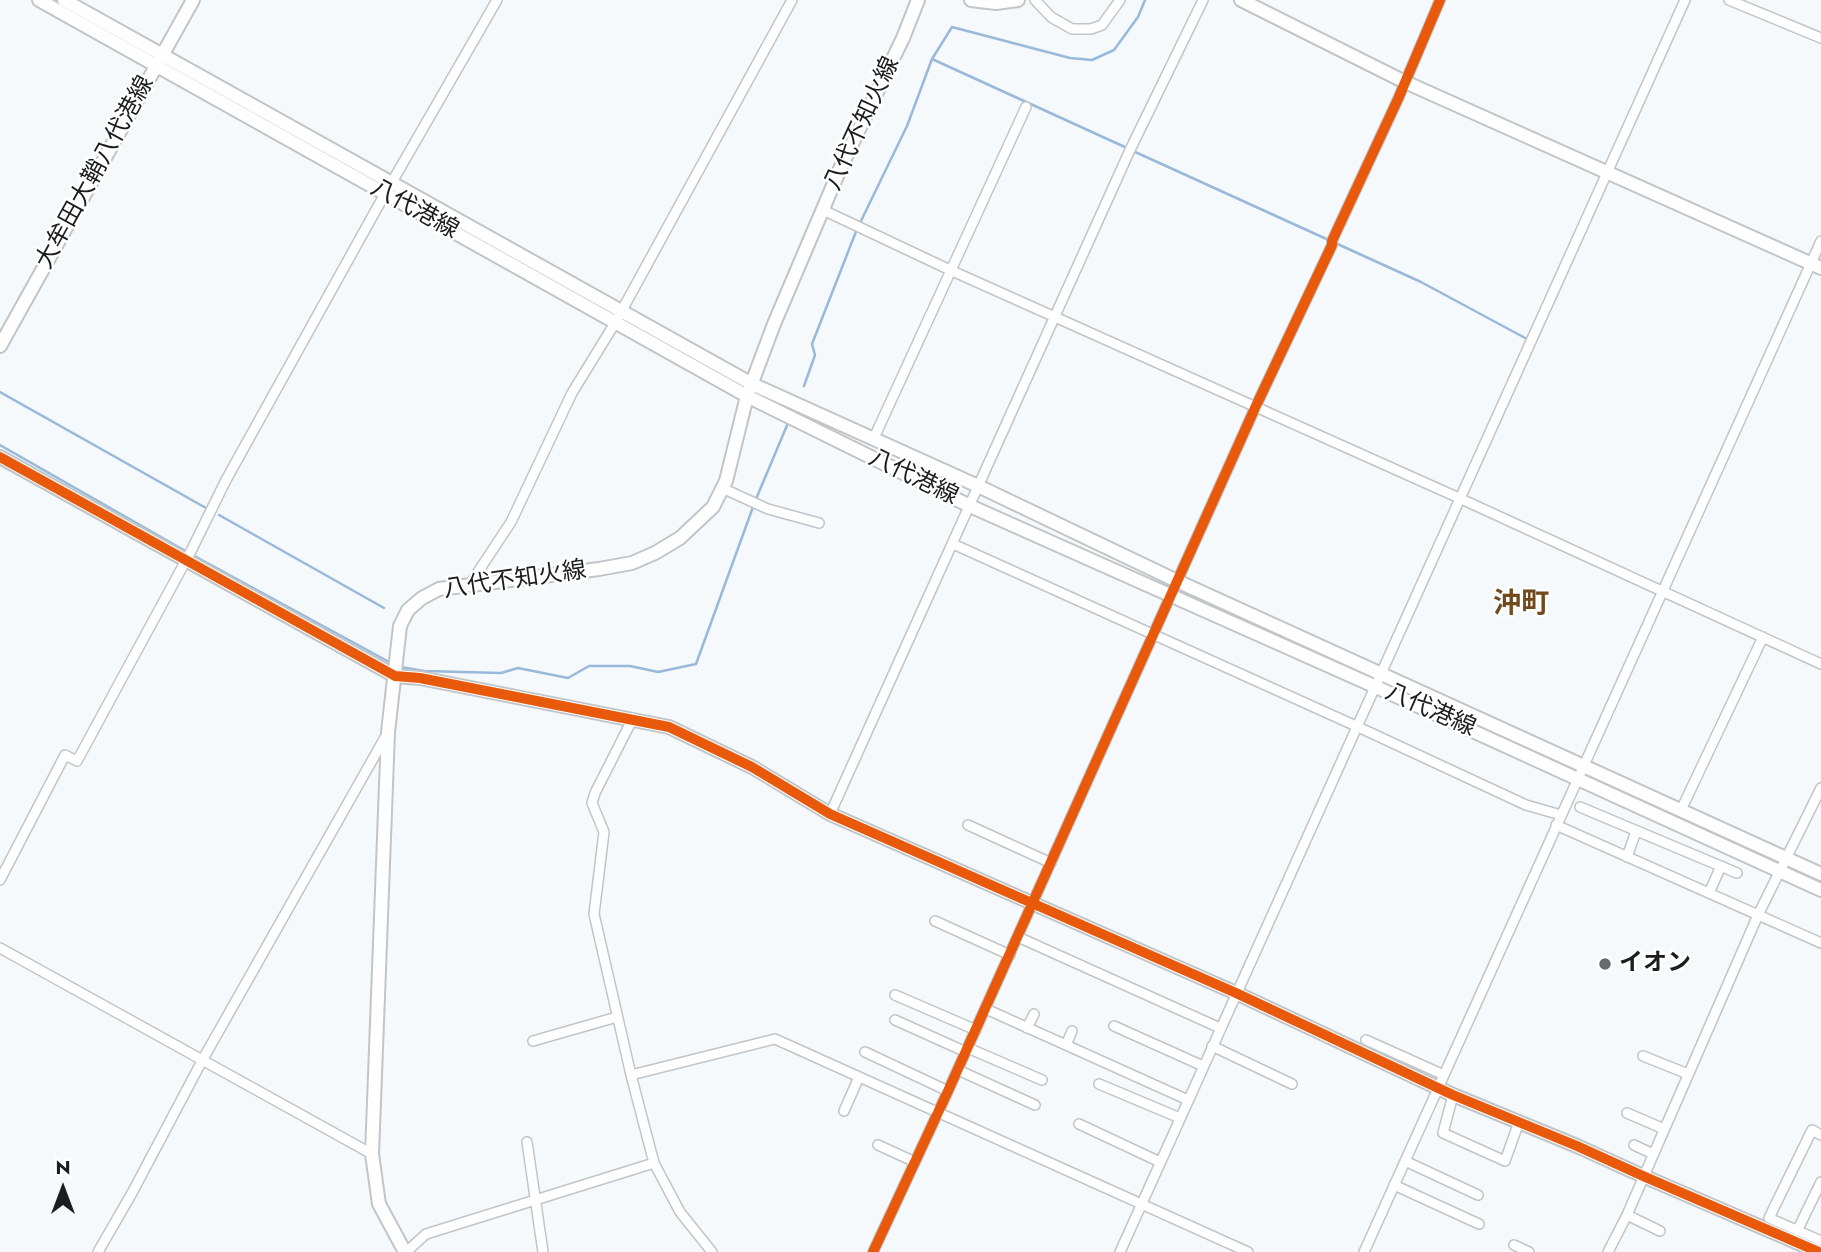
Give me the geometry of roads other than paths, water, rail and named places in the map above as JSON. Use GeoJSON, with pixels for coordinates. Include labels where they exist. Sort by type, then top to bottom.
{"type":"FeatureCollection","features":[{"type":"Feature","properties":{"kind":"main road","name":"八代港線"},"geometry":{"type":"LineString","coordinates":[[38,0],[159,61],[389,188],[622,310],[750,390],[978,486],[1377,679],[1580,772],[1821,890]]}},
{"type":"Feature","properties":{"kind":"main road","name":"八代港線"},"geometry":{"type":"LineString","coordinates":[[64,0],[159,61]]}},
{"type":"Feature","properties":{"kind":"main road","name":"大牟田大鞘八代港線"},"geometry":{"type":"LineString","coordinates":[[0,346],[193,0]]}},
{"type":"Feature","properties":{"kind":"main road","name":"八代不知火線"},"geometry":{"type":"LineString","coordinates":[[405,1252],[379,1204],[372,1154],[388,732],[400,626],[408,610],[439,589],[632,563],[680,538],[713,507],[722,488],[750,390],[774,324],[918,0]]}},
{"type":"Feature","properties":{"kind":"main road"},"geometry":{"type":"LineString","coordinates":[[971,0],[996,4],[1018,0]]}},
{"type":"Feature","properties":{"kind":"main road"},"geometry":{"type":"LineString","coordinates":[[1241,0],[1405,82],[1607,170],[1816,266]]}},
{"type":"Feature","properties":{"kind":"main road","name":"八代港線"},"geometry":{"type":"LineString","coordinates":[[389,188],[615,323],[750,390],[970,506],[1171,595],[1377,679]]}},
{"type":"Feature","properties":{"kind":"main road"},"geometry":{"type":"LineString","coordinates":[[0,457],[188,556],[395,672],[669,727],[752,767],[830,814],[1236,993],[1453,1095],[1819,1252]]}},
{"type":"Feature","properties":{"kind":"main road","name":"八代港線"},"geometry":{"type":"LineString","coordinates":[[1580,772],[1681,810],[1821,874]]}},
{"type":"Feature","properties":{"kind":"street"},"geometry":{"type":"LineString","coordinates":[[0,880],[65,755],[77,761],[226,480],[497,0]]}},
{"type":"Feature","properties":{"kind":"street"},"geometry":{"type":"LineString","coordinates":[[470,584],[511,522],[572,393],[615,323],[792,0]]}},
{"type":"Feature","properties":{"kind":"street"},"geometry":{"type":"LineString","coordinates":[[1035,0],[1051,17],[1072,29],[1091,29],[1102,25],[1120,0]]}},
{"type":"Feature","properties":{"kind":"street"},"geometry":{"type":"LineString","coordinates":[[830,814],[1130,150],[1203,0]]}},
{"type":"Feature","properties":{"kind":"street"},"geometry":{"type":"LineString","coordinates":[[873,1252],[958,1070],[1255,408],[1332,245],[1440,0]]}},
{"type":"Feature","properties":{"kind":"street"},"geometry":{"type":"LineString","coordinates":[[1119,1252],[1685,0]]}},
{"type":"Feature","properties":{"kind":"street"},"geometry":{"type":"LineString","coordinates":[[1729,0],[1821,38]]}},
{"type":"Feature","properties":{"kind":"street"},"geometry":{"type":"LineString","coordinates":[[873,440],[1027,107]]}},
{"type":"Feature","properties":{"kind":"street"},"geometry":{"type":"LineString","coordinates":[[823,210],[1821,664]]}},
{"type":"Feature","properties":{"kind":"street"},"geometry":{"type":"LineString","coordinates":[[1364,1252],[1662,591],[1816,266],[1821,241]]}},
{"type":"Feature","properties":{"kind":"street"},"geometry":{"type":"LineString","coordinates":[[722,488],[768,509],[819,523]]}},
{"type":"Feature","properties":{"kind":"street"},"geometry":{"type":"LineString","coordinates":[[953,544],[1526,805],[1561,815]]}},
{"type":"Feature","properties":{"kind":"street"},"geometry":{"type":"LineString","coordinates":[[1681,810],[1763,637]]}},
{"type":"Feature","properties":{"kind":"street"},"geometry":{"type":"LineString","coordinates":[[633,718],[595,793],[593,803],[604,832],[594,914],[654,1163],[680,1212],[712,1252]]}},
{"type":"Feature","properties":{"kind":"street"},"geometry":{"type":"LineString","coordinates":[[98,1252],[203,1059],[388,732]]}},
{"type":"Feature","properties":{"kind":"street"},"geometry":{"type":"LineString","coordinates":[[1608,1252],[1758,915],[1821,788]]}},
{"type":"Feature","properties":{"kind":"street"},"geometry":{"type":"LineString","coordinates":[[1580,807],[1737,873]]}},
{"type":"Feature","properties":{"kind":"street"},"geometry":{"type":"LineString","coordinates":[[968,825],[1051,863]]}},
{"type":"Feature","properties":{"kind":"street"},"geometry":{"type":"LineString","coordinates":[[1556,825],[1821,943]]}},
{"type":"Feature","properties":{"kind":"street"},"geometry":{"type":"LineString","coordinates":[[1627,857],[1636,831]]}},
{"type":"Feature","properties":{"kind":"street"},"geometry":{"type":"LineString","coordinates":[[1709,893],[1721,866]]}},
{"type":"Feature","properties":{"kind":"street"},"geometry":{"type":"LineString","coordinates":[[936,921],[1010,955]]}},
{"type":"Feature","properties":{"kind":"street"},"geometry":{"type":"LineString","coordinates":[[1018,937],[1220,1028]]}},
{"type":"Feature","properties":{"kind":"street"},"geometry":{"type":"LineString","coordinates":[[0,948],[372,1154]]}},
{"type":"Feature","properties":{"kind":"street"},"geometry":{"type":"LineString","coordinates":[[895,995],[976,1030]]}},
{"type":"Feature","properties":{"kind":"street"},"geometry":{"type":"LineString","coordinates":[[985,1009],[1188,1100]]}},
{"type":"Feature","properties":{"kind":"street"},"geometry":{"type":"LineString","coordinates":[[1027,1028],[1034,1014]]}},
{"type":"Feature","properties":{"kind":"street"},"geometry":{"type":"LineString","coordinates":[[533,1041],[618,1017]]}},
{"type":"Feature","properties":{"kind":"street"},"geometry":{"type":"LineString","coordinates":[[895,1020],[1041,1080]]}},
{"type":"Feature","properties":{"kind":"street"},"geometry":{"type":"LineString","coordinates":[[1114,1026],[1203,1066]]}},
{"type":"Feature","properties":{"kind":"street"},"geometry":{"type":"LineString","coordinates":[[1066,1045],[1072,1031]]}},
{"type":"Feature","properties":{"kind":"street"},"geometry":{"type":"LineString","coordinates":[[631,1075],[775,1039],[1248,1252]]}},
{"type":"Feature","properties":{"kind":"street"},"geometry":{"type":"LineString","coordinates":[[1366,1040],[1444,1074]]}},
{"type":"Feature","properties":{"kind":"street"},"geometry":{"type":"LineString","coordinates":[[1212,1046],[1292,1084]]}},
{"type":"Feature","properties":{"kind":"street"},"geometry":{"type":"LineString","coordinates":[[865,1052],[948,1091]]}},
{"type":"Feature","properties":{"kind":"street"},"geometry":{"type":"LineString","coordinates":[[1643,1056],[1688,1074]]}},
{"type":"Feature","properties":{"kind":"street"},"geometry":{"type":"LineString","coordinates":[[958,1070],[1035,1105]]}},
{"type":"Feature","properties":{"kind":"street"},"geometry":{"type":"LineString","coordinates":[[844,1111],[859,1077]]}},
{"type":"Feature","properties":{"kind":"street"},"geometry":{"type":"LineString","coordinates":[[1099,1084],[1180,1118]]}},
{"type":"Feature","properties":{"kind":"street"},"geometry":{"type":"LineString","coordinates":[[1453,1095],[1443,1133],[1505,1161],[1519,1122]]}},
{"type":"Feature","properties":{"kind":"street"},"geometry":{"type":"LineString","coordinates":[[1627,1113],[1664,1129]]}},
{"type":"Feature","properties":{"kind":"street"},"geometry":{"type":"LineString","coordinates":[[1079,1124],[1160,1162]]}},
{"type":"Feature","properties":{"kind":"street"},"geometry":{"type":"LineString","coordinates":[[1821,1135],[1812,1130],[1769,1218],[1821,1241]]}},
{"type":"Feature","properties":{"kind":"street"},"geometry":{"type":"LineString","coordinates":[[527,1142],[543,1252]]}},
{"type":"Feature","properties":{"kind":"street"},"geometry":{"type":"LineString","coordinates":[[878,1145],[915,1162]]}},
{"type":"Feature","properties":{"kind":"street"},"geometry":{"type":"LineString","coordinates":[[1634,1145],[1653,1154]]}},
{"type":"Feature","properties":{"kind":"street"},"geometry":{"type":"LineString","coordinates":[[1405,1161],[1478,1195]]}},
{"type":"Feature","properties":{"kind":"street"},"geometry":{"type":"LineString","coordinates":[[405,1252],[426,1234],[536,1202],[654,1163]]}},
{"type":"Feature","properties":{"kind":"street"},"geometry":{"type":"LineString","coordinates":[[1797,1231],[1821,1182]]}},
{"type":"Feature","properties":{"kind":"street"},"geometry":{"type":"LineString","coordinates":[[1394,1185],[1479,1224]]}},
{"type":"Feature","properties":{"kind":"street"},"geometry":{"type":"LineString","coordinates":[[1626,1216],[1660,1231]]}},
{"type":"Feature","properties":{"kind":"street"},"geometry":{"type":"LineString","coordinates":[[1514,1245],[1530,1252]]}},
{"type":"Feature","properties":{"kind":"waterway"},"geometry":{"type":"LineString","coordinates":[[860,223],[907,126],[932,59],[952,27],[1070,58],[1092,60],[1114,50],[1138,17],[1145,0]]}},
{"type":"Feature","properties":{"kind":"waterway"},"geometry":{"type":"LineString","coordinates":[[932,59],[1127,148]]}},
{"type":"Feature","properties":{"kind":"waterway"},"geometry":{"type":"LineString","coordinates":[[1133,151],[1421,282],[1527,339]]}},
{"type":"Feature","properties":{"kind":"waterway"},"geometry":{"type":"LineString","coordinates":[[804,386],[815,355],[812,344],[857,229]]}},
{"type":"Feature","properties":{"kind":"waterway"},"geometry":{"type":"LineString","coordinates":[[0,392],[206,508]]}},
{"type":"Feature","properties":{"kind":"waterway"},"geometry":{"type":"LineString","coordinates":[[756,499],[788,423]]}},
{"type":"Feature","properties":{"kind":"waterway"},"geometry":{"type":"LineString","coordinates":[[0,445],[189,553],[391,663]]}},
{"type":"Feature","properties":{"kind":"waterway"},"geometry":{"type":"LineString","coordinates":[[401,667],[424,671],[501,673],[518,668],[568,678],[589,666],[630,666],[658,672],[696,664],[753,507]]}},
{"type":"Feature","properties":{"kind":"waterway"},"geometry":{"type":"LineString","coordinates":[[219,515],[384,608]]}},
{"type":"Feature","properties":{"kind":"place","name":"イオン"},"geometry":{"type":"Point","coordinates":[1605,964]}},
{"type":"Feature","properties":{"kind":"district","name":"沖町"},"geometry":{"type":"Point","coordinates":[1521,605]}}]}
